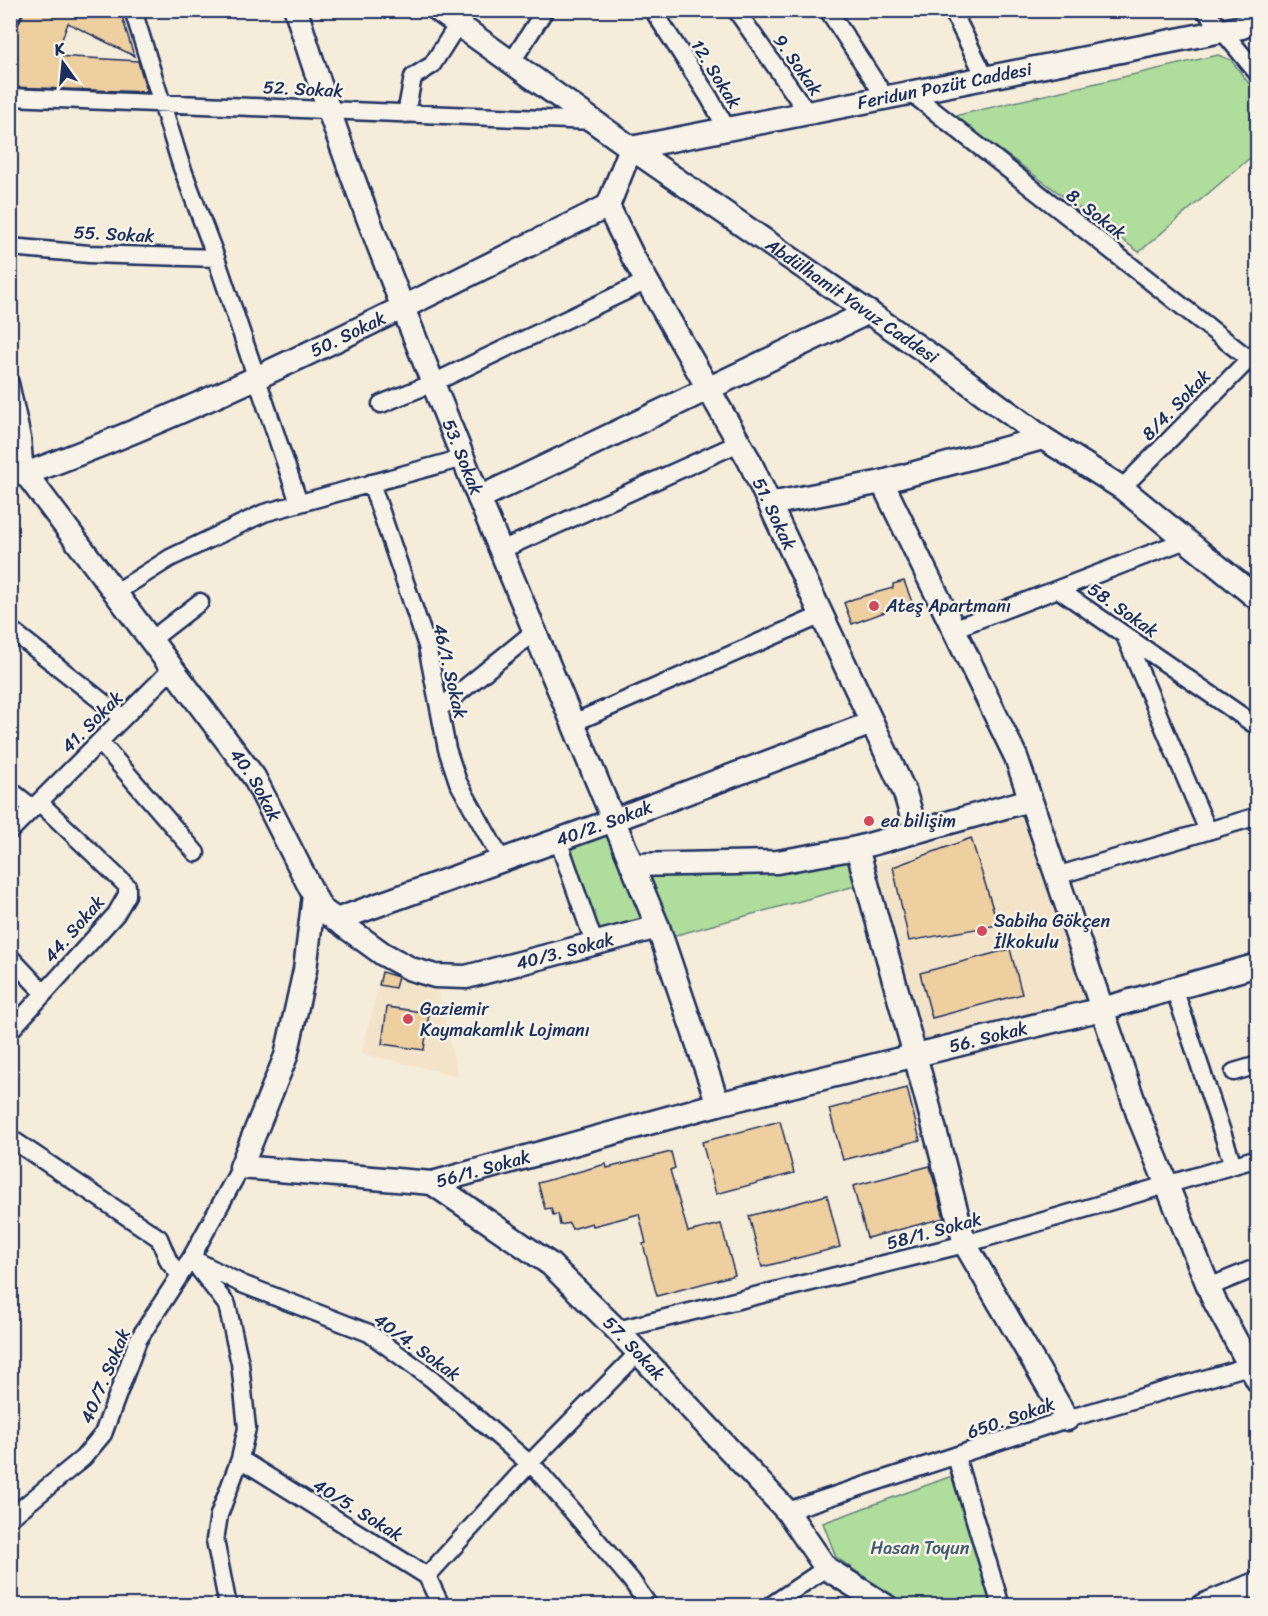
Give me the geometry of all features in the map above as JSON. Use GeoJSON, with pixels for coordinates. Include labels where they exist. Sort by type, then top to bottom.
{"type":"FeatureCollection","features":[{"type":"Feature","properties":{"kind":"street"},"geometry":{"type":"LineString","coordinates":[[10,17],[14,10]]}},
{"type":"Feature","properties":{"kind":"street"},"geometry":{"type":"LineString","coordinates":[[133,10],[181,165],[216,258],[298,503]]}},
{"type":"Feature","properties":{"kind":"street","name":"53. Sokak"},"geometry":{"type":"LineString","coordinates":[[296,10],[329,110],[402,307],[479,498],[869,312]]}},
{"type":"Feature","properties":{"kind":"street","name":"Abdülhamit Yavuz Caddesi"},"geometry":{"type":"LineString","coordinates":[[438,10],[593,121],[949,368],[1043,438],[1122,488],[1257,600]]}},
{"type":"Feature","properties":{"kind":"street"},"geometry":{"type":"LineString","coordinates":[[511,63],[545,10]]}},
{"type":"Feature","properties":{"kind":"street","name":"12. Sokak"},"geometry":{"type":"LineString","coordinates":[[653,10],[727,129]]}},
{"type":"Feature","properties":{"kind":"street","name":"9. Sokak"},"geometry":{"type":"LineString","coordinates":[[736,10],[807,112]]}},
{"type":"Feature","properties":{"kind":"street"},"geometry":{"type":"LineString","coordinates":[[828,10],[885,97]]}},
{"type":"Feature","properties":{"kind":"street"},"geometry":{"type":"LineString","coordinates":[[952,10],[986,77]]}},
{"type":"Feature","properties":{"kind":"street"},"geometry":{"type":"LineString","coordinates":[[1205,10],[1257,74]]}},
{"type":"Feature","properties":{"kind":"street","name":"Feridun Pozüt Caddesi"},"geometry":{"type":"LineString","coordinates":[[632,148],[1242,27],[1257,20]]}},
{"type":"Feature","properties":{"kind":"street"},"geometry":{"type":"LineString","coordinates":[[406,114],[413,77],[432,65],[458,24]]}},
{"type":"Feature","properties":{"kind":"street","name":"8. Sokak"},"geometry":{"type":"LineString","coordinates":[[910,92],[1254,358]]}},
{"type":"Feature","properties":{"kind":"street","name":"52. Sokak"},"geometry":{"type":"LineString","coordinates":[[10,97],[593,121]]}},
{"type":"Feature","properties":{"kind":"street"},"geometry":{"type":"LineString","coordinates":[[608,206],[632,148]]}},
{"type":"Feature","properties":{"kind":"street","name":"50. Sokak"},"geometry":{"type":"LineString","coordinates":[[18,469],[74,456],[225,393],[608,206]]}},
{"type":"Feature","properties":{"kind":"street","name":"51. Sokak"},"geometry":{"type":"LineString","coordinates":[[608,206],[647,281],[739,443],[770,504],[905,793],[916,831]]}},
{"type":"Feature","properties":{"kind":"street","name":"55. Sokak"},"geometry":{"type":"LineString","coordinates":[[10,247],[89,254],[216,258]]}},
{"type":"Feature","properties":{"kind":"street"},"geometry":{"type":"LineString","coordinates":[[381,404],[433,383],[647,281]]}},
{"type":"Feature","properties":{"kind":"street","name":"8/4. Sokak"},"geometry":{"type":"LineString","coordinates":[[1122,488],[1254,358]]}},
{"type":"Feature","properties":{"kind":"street"},"geometry":{"type":"LineString","coordinates":[[10,383],[22,438],[18,469]]}},
{"type":"Feature","properties":{"kind":"street"},"geometry":{"type":"LineString","coordinates":[[770,504],[882,482],[1043,438]]}},
{"type":"Feature","properties":{"kind":"street"},"geometry":{"type":"LineString","coordinates":[[501,550],[739,443]]}},
{"type":"Feature","properties":{"kind":"street"},"geometry":{"type":"LineString","coordinates":[[115,593],[170,558],[264,513],[463,458]]}},
{"type":"Feature","properties":{"kind":"street","name":"40. Sokak"},"geometry":{"type":"LineString","coordinates":[[18,469],[254,777],[314,895]]}},
{"type":"Feature","properties":{"kind":"street"},"geometry":{"type":"LineString","coordinates":[[882,482],[1016,757],[1139,1117],[1209,1287],[1253,1374]]}},
{"type":"Feature","properties":{"kind":"street","name":"46/1. Sokak"},"geometry":{"type":"LineString","coordinates":[[371,483],[427,646],[447,749],[458,782],[502,861]]}},
{"type":"Feature","properties":{"kind":"street"},"geometry":{"type":"LineString","coordinates":[[479,498],[658,927],[718,1104]]}},
{"type":"Feature","properties":{"kind":"street"},"geometry":{"type":"LineString","coordinates":[[953,629],[1186,540]]}},
{"type":"Feature","properties":{"kind":"street","name":"58. Sokak"},"geometry":{"type":"LineString","coordinates":[[1058,589],[1257,727]]}},
{"type":"Feature","properties":{"kind":"street"},"geometry":{"type":"LineString","coordinates":[[151,640],[200,602]]}},
{"type":"Feature","properties":{"kind":"street"},"geometry":{"type":"LineString","coordinates":[[573,723],[822,615]]}},
{"type":"Feature","properties":{"kind":"street"},"geometry":{"type":"LineString","coordinates":[[10,629],[123,718]]}},
{"type":"Feature","properties":{"kind":"street"},"geometry":{"type":"LineString","coordinates":[[440,709],[535,631]]}},
{"type":"Feature","properties":{"kind":"street"},"geometry":{"type":"LineString","coordinates":[[1125,635],[1208,831]]}},
{"type":"Feature","properties":{"kind":"street","name":"41. Sokak"},"geometry":{"type":"LineString","coordinates":[[10,831],[172,669]]}},
{"type":"Feature","properties":{"kind":"street","name":"40/2. Sokak"},"geometry":{"type":"LineString","coordinates":[[336,920],[614,820],[872,723]]}},
{"type":"Feature","properties":{"kind":"street"},"geometry":{"type":"LineString","coordinates":[[100,741],[196,853]]}},
{"type":"Feature","properties":{"kind":"street","name":"44. Sokak"},"geometry":{"type":"LineString","coordinates":[[10,789],[36,805],[126,886],[127,895],[117,914],[10,1031]]}},
{"type":"Feature","properties":{"kind":"street"},"geometry":{"type":"LineString","coordinates":[[632,865],[777,862],[857,848],[1030,800]]}},
{"type":"Feature","properties":{"kind":"street"},"geometry":{"type":"LineString","coordinates":[[1056,876],[1257,816]]}},
{"type":"Feature","properties":{"kind":"street"},"geometry":{"type":"LineString","coordinates":[[558,840],[595,945]]}},
{"type":"Feature","properties":{"kind":"street"},"geometry":{"type":"LineString","coordinates":[[857,848],[965,1244],[1067,1419]]}},
{"type":"Feature","properties":{"kind":"street"},"geometry":{"type":"LineString","coordinates":[[228,1605],[215,1540],[219,1515],[240,1459],[247,1428],[240,1362],[227,1305],[191,1258],[241,1167],[286,1056],[305,969],[314,895]]}},
{"type":"Feature","properties":{"kind":"street","name":"40/3. Sokak"},"geometry":{"type":"LineString","coordinates":[[314,895],[321,909],[396,962],[418,971],[450,978],[466,977],[658,927]]}},
{"type":"Feature","properties":{"kind":"street"},"geometry":{"type":"LineString","coordinates":[[10,957],[45,993]]}},
{"type":"Feature","properties":{"kind":"street","name":"56. Sokak"},"geometry":{"type":"LineString","coordinates":[[718,1104],[1102,1009],[1257,964]]}},
{"type":"Feature","properties":{"kind":"street"},"geometry":{"type":"LineString","coordinates":[[1174,988],[1233,1165]]}},
{"type":"Feature","properties":{"kind":"street"},"geometry":{"type":"LineString","coordinates":[[1234,1072],[1257,1065]]}},
{"type":"Feature","properties":{"kind":"street","name":"56/1. Sokak"},"geometry":{"type":"LineString","coordinates":[[241,1167],[432,1183],[718,1104]]}},
{"type":"Feature","properties":{"kind":"street"},"geometry":{"type":"LineString","coordinates":[[10,1138],[159,1238],[170,1262],[180,1275]]}},
{"type":"Feature","properties":{"kind":"street","name":"58/1. Sokak"},"geometry":{"type":"LineString","coordinates":[[617,1330],[965,1244],[1257,1158]]}},
{"type":"Feature","properties":{"kind":"street","name":"57. Sokak"},"geometry":{"type":"LineString","coordinates":[[432,1183],[550,1264],[617,1330],[787,1511],[826,1568]]}},
{"type":"Feature","properties":{"kind":"street","name":"40/7. Sokak"},"geometry":{"type":"LineString","coordinates":[[10,1518],[82,1458],[103,1434],[138,1340],[191,1258]]}},
{"type":"Feature","properties":{"kind":"street","name":"40/4. Sokak"},"geometry":{"type":"LineString","coordinates":[[191,1258],[242,1284],[369,1333],[432,1379],[529,1464],[631,1580],[649,1605]]}},
{"type":"Feature","properties":{"kind":"street"},"geometry":{"type":"LineString","coordinates":[[1209,1287],[1257,1267]]}},
{"type":"Feature","properties":{"kind":"street"},"geometry":{"type":"LineString","coordinates":[[441,1605],[427,1576],[529,1464],[638,1353]]}},
{"type":"Feature","properties":{"kind":"street","name":"650. Sokak"},"geometry":{"type":"LineString","coordinates":[[787,1511],[1067,1419],[1253,1374]]}},
{"type":"Feature","properties":{"kind":"street"},"geometry":{"type":"LineString","coordinates":[[956,1457],[1001,1605]]}},
{"type":"Feature","properties":{"kind":"street","name":"40/5. Sokak"},"geometry":{"type":"LineString","coordinates":[[240,1459],[427,1576]]}},
{"type":"Feature","properties":{"kind":"street"},"geometry":{"type":"LineString","coordinates":[[770,1605],[826,1568],[886,1605]]}},
{"type":"Feature","properties":{"kind":"street"},"geometry":{"type":"LineString","coordinates":[[1202,1605],[1257,1583]]}},
{"type":"Feature","properties":{"kind":"shaded area","name":"Sabiha Gökçen İlkokulu"},"geometry":{"type":"Polygon","coordinates":[[[1029,812],[1092,1001],[925,1041],[876,862],[1029,812]]]}},
{"type":"Feature","properties":{"kind":"shaded area","name":"Gaziemir Kaymakamlık Lojmanı"},"geometry":{"type":"Polygon","coordinates":[[[382,972],[436,985],[458,1076],[362,1053],[382,972]]]}},
{"type":"Feature","properties":{"kind":"green space"},"geometry":{"type":"Polygon","coordinates":[[[1218,55],[1231,60],[1257,94],[1257,152],[1139,252],[954,116],[1218,55]]]}},
{"type":"Feature","properties":{"kind":"green space"},"geometry":{"type":"Polygon","coordinates":[[[614,820],[632,865],[857,848],[866,883],[662,939],[595,945],[558,840],[614,820]]]}},
{"type":"Feature","properties":{"kind":"green space","name":"Hasan Toyun"},"geometry":{"type":"Polygon","coordinates":[[[949,1477],[958,1477],[993,1605],[904,1605],[836,1557],[823,1523],[949,1477]]]}},
{"type":"Feature","properties":{"kind":"building"},"geometry":{"type":"Polygon","coordinates":[[[25,10],[120,10],[134,56],[68,23],[56,56],[138,61],[147,92],[10,87],[10,42],[25,10]]]}},
{"type":"Feature","properties":{"kind":"building","name":"Ateş Apartmanı"},"geometry":{"type":"Polygon","coordinates":[[[904,581],[912,602],[852,624],[844,603],[893,588],[893,584],[904,581]]]}},
{"type":"Feature","properties":{"kind":"building"},"geometry":{"type":"Polygon","coordinates":[[[971,838],[998,925],[909,941],[893,867],[971,838]]]}},
{"type":"Feature","properties":{"kind":"building","name":"Sabiha Gökçen İlkokulu"},"geometry":{"type":"Polygon","coordinates":[[[1010,949],[1022,994],[932,1018],[920,973],[1010,949]]]}},
{"type":"Feature","properties":{"kind":"building"},"geometry":{"type":"Polygon","coordinates":[[[382,972],[398,977],[395,988],[379,985],[382,972]]]}},
{"type":"Feature","properties":{"kind":"building","name":"Gaziemir Kaymakamlık Lojmanı"},"geometry":{"type":"Polygon","coordinates":[[[387,1007],[429,1013],[424,1050],[382,1044],[387,1007]]]}},
{"type":"Feature","properties":{"kind":"building"},"geometry":{"type":"Polygon","coordinates":[[[907,1088],[920,1140],[843,1160],[829,1109],[907,1088]]]}},
{"type":"Feature","properties":{"kind":"building"},"geometry":{"type":"Polygon","coordinates":[[[780,1121],[794,1173],[716,1194],[702,1142],[780,1121]]]}},
{"type":"Feature","properties":{"kind":"building"},"geometry":{"type":"Polygon","coordinates":[[[671,1152],[675,1168],[670,1170],[688,1232],[721,1224],[735,1275],[657,1296],[643,1244],[646,1243],[639,1214],[572,1229],[569,1223],[560,1225],[558,1214],[553,1215],[551,1208],[545,1209],[538,1183],[606,1164],[607,1168],[671,1152]]]}},
{"type":"Feature","properties":{"kind":"building"},"geometry":{"type":"Polygon","coordinates":[[[930,1166],[944,1218],[867,1238],[853,1186],[930,1166]]]}},
{"type":"Feature","properties":{"kind":"building"},"geometry":{"type":"Polygon","coordinates":[[[827,1195],[840,1247],[762,1267],[749,1216],[827,1195]]]}},
{"type":"Feature","properties":{"kind":"place","name":"Ateş Apartmanı"},"geometry":{"type":"Point","coordinates":[874,606]}},
{"type":"Feature","properties":{"kind":"place","name":"ea bilişim"},"geometry":{"type":"Point","coordinates":[869,821]}},
{"type":"Feature","properties":{"kind":"place","name":"Sabiha Gökçen İlkokulu"},"geometry":{"type":"Point","coordinates":[982,931]}},
{"type":"Feature","properties":{"kind":"place","name":"Gaziemir Kaymakamlık Lojmanı"},"geometry":{"type":"Point","coordinates":[408,1019]}}]}
